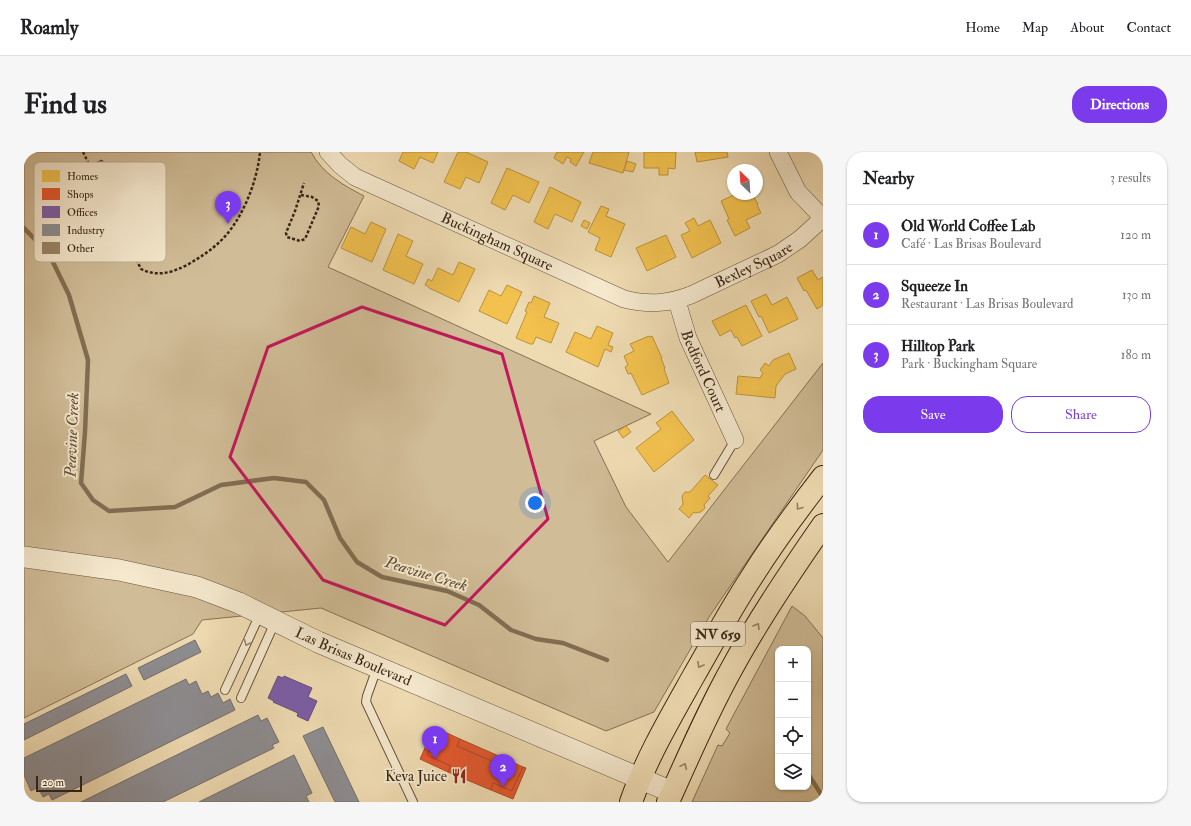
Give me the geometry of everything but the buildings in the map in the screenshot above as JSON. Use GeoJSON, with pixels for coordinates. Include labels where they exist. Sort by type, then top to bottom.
{"type":"FeatureCollection","features":[{"type":"Feature","properties":{"kind":"main road","name":"NV 659"},"geometry":{"type":"LineString","coordinates":[[630,802],[639,778],[678,705],[751,578],[797,510],[823,476]]}},
{"type":"Feature","properties":{"kind":"main road","name":"NV 659"},"geometry":{"type":"LineString","coordinates":[[670,797],[695,740],[732,667],[775,595],[823,525]]}},
{"type":"Feature","properties":{"kind":"street","name":"Buckingham Square"},"geometry":{"type":"LineString","coordinates":[[328,152],[340,165],[355,177],[624,299],[640,303],[653,304],[677,301]]}},
{"type":"Feature","properties":{"kind":"street"},"geometry":{"type":"LineString","coordinates":[[778,152],[798,192],[823,218]]}},
{"type":"Feature","properties":{"kind":"street","name":"Bexley Square"},"geometry":{"type":"LineString","coordinates":[[677,301],[778,254],[800,239],[823,218]]}},
{"type":"Feature","properties":{"kind":"street","name":"Bedford Court"},"geometry":{"type":"LineString","coordinates":[[677,301],[688,338],[735,440]]}},
{"type":"Feature","properties":{"kind":"street","name":"Las Brisas Boulevard"},"geometry":{"type":"LineString","coordinates":[[24,557],[119,570],[197,587],[239,603],[309,638],[639,778],[670,797]]}},
{"type":"Feature","properties":{"kind":"lane"},"geometry":{"type":"LineString","coordinates":[[714,475],[735,440]]}},
{"type":"Feature","properties":{"kind":"lane"},"geometry":{"type":"LineString","coordinates":[[225,690],[268,617]]}},
{"type":"Feature","properties":{"kind":"lane"},"geometry":{"type":"LineString","coordinates":[[241,698],[268,617]]}},
{"type":"Feature","properties":{"kind":"lane"},"geometry":{"type":"LineString","coordinates":[[378,667],[366,702],[413,802]]}},
{"type":"Feature","properties":{"kind":"path"},"geometry":{"type":"LineString","coordinates":[[83,152],[88,162]]}},
{"type":"Feature","properties":{"kind":"path"},"geometry":{"type":"LineString","coordinates":[[137,262],[141,269],[149,273],[160,274],[180,268],[202,256],[216,246],[231,229],[244,206],[254,182],[260,152]]}},
{"type":"Feature","properties":{"kind":"path"},"geometry":{"type":"LineString","coordinates":[[301,195],[312,197],[318,201],[319,206],[305,239],[300,242],[287,237],[286,233],[301,195],[304,183]]}},
{"type":"Feature","properties":{"kind":"highlighted area"},"geometry":{"type":"Polygon","coordinates":[[[362,307],[502,354],[548,519],[445,625],[323,580],[230,457],[268,347],[362,307]]]}},
{"type":"Feature","properties":{"kind":"shaded area"},"geometry":{"type":"Polygon","coordinates":[[[24,152],[311,152],[321,167],[334,178],[364,196],[328,267],[651,414],[594,441],[626,507],[668,562],[823,363],[823,450],[709,617],[654,712],[606,731],[321,608],[202,620],[193,634],[24,718],[24,152]]]}},
{"type":"Feature","properties":{"kind":"shaded area"},"geometry":{"type":"Polygon","coordinates":[[[792,606],[805,616],[823,638],[823,802],[692,802],[718,745],[722,746],[730,733],[726,729],[792,606]]]}},
{"type":"Feature","properties":{"kind":"waterway","name":"Peavine Creek"},"geometry":{"type":"LineString","coordinates":[[24,228],[34,238]]}},
{"type":"Feature","properties":{"kind":"waterway","name":"Peavine Creek"},"geometry":{"type":"LineString","coordinates":[[53,262],[69,295],[88,360],[81,483],[93,500],[109,511],[175,507],[221,485],[274,478],[306,482],[324,500],[340,538],[357,562],[382,577],[447,591],[479,605],[511,630],[536,639],[563,643],[607,660]]}},
{"type":"Feature","properties":{"kind":"waterway","name":"Peavine Creek"},"geometry":{"type":"LineString","coordinates":[[811,779],[823,797]]}},
{"type":"Feature","properties":{"kind":"place","name":"Hilltop Park"},"geometry":{"type":"Point","coordinates":[228,224]}},
{"type":"Feature","properties":{"kind":"place","name":"Old World Coffee Lab"},"geometry":{"type":"Point","coordinates":[435,759]}},
{"type":"Feature","properties":{"kind":"place","name":"Keva Juice"},"geometry":{"type":"Point","coordinates":[459,776]}},
{"type":"Feature","properties":{"kind":"place","name":"Squeeze In"},"geometry":{"type":"Point","coordinates":[503,787]}}]}
